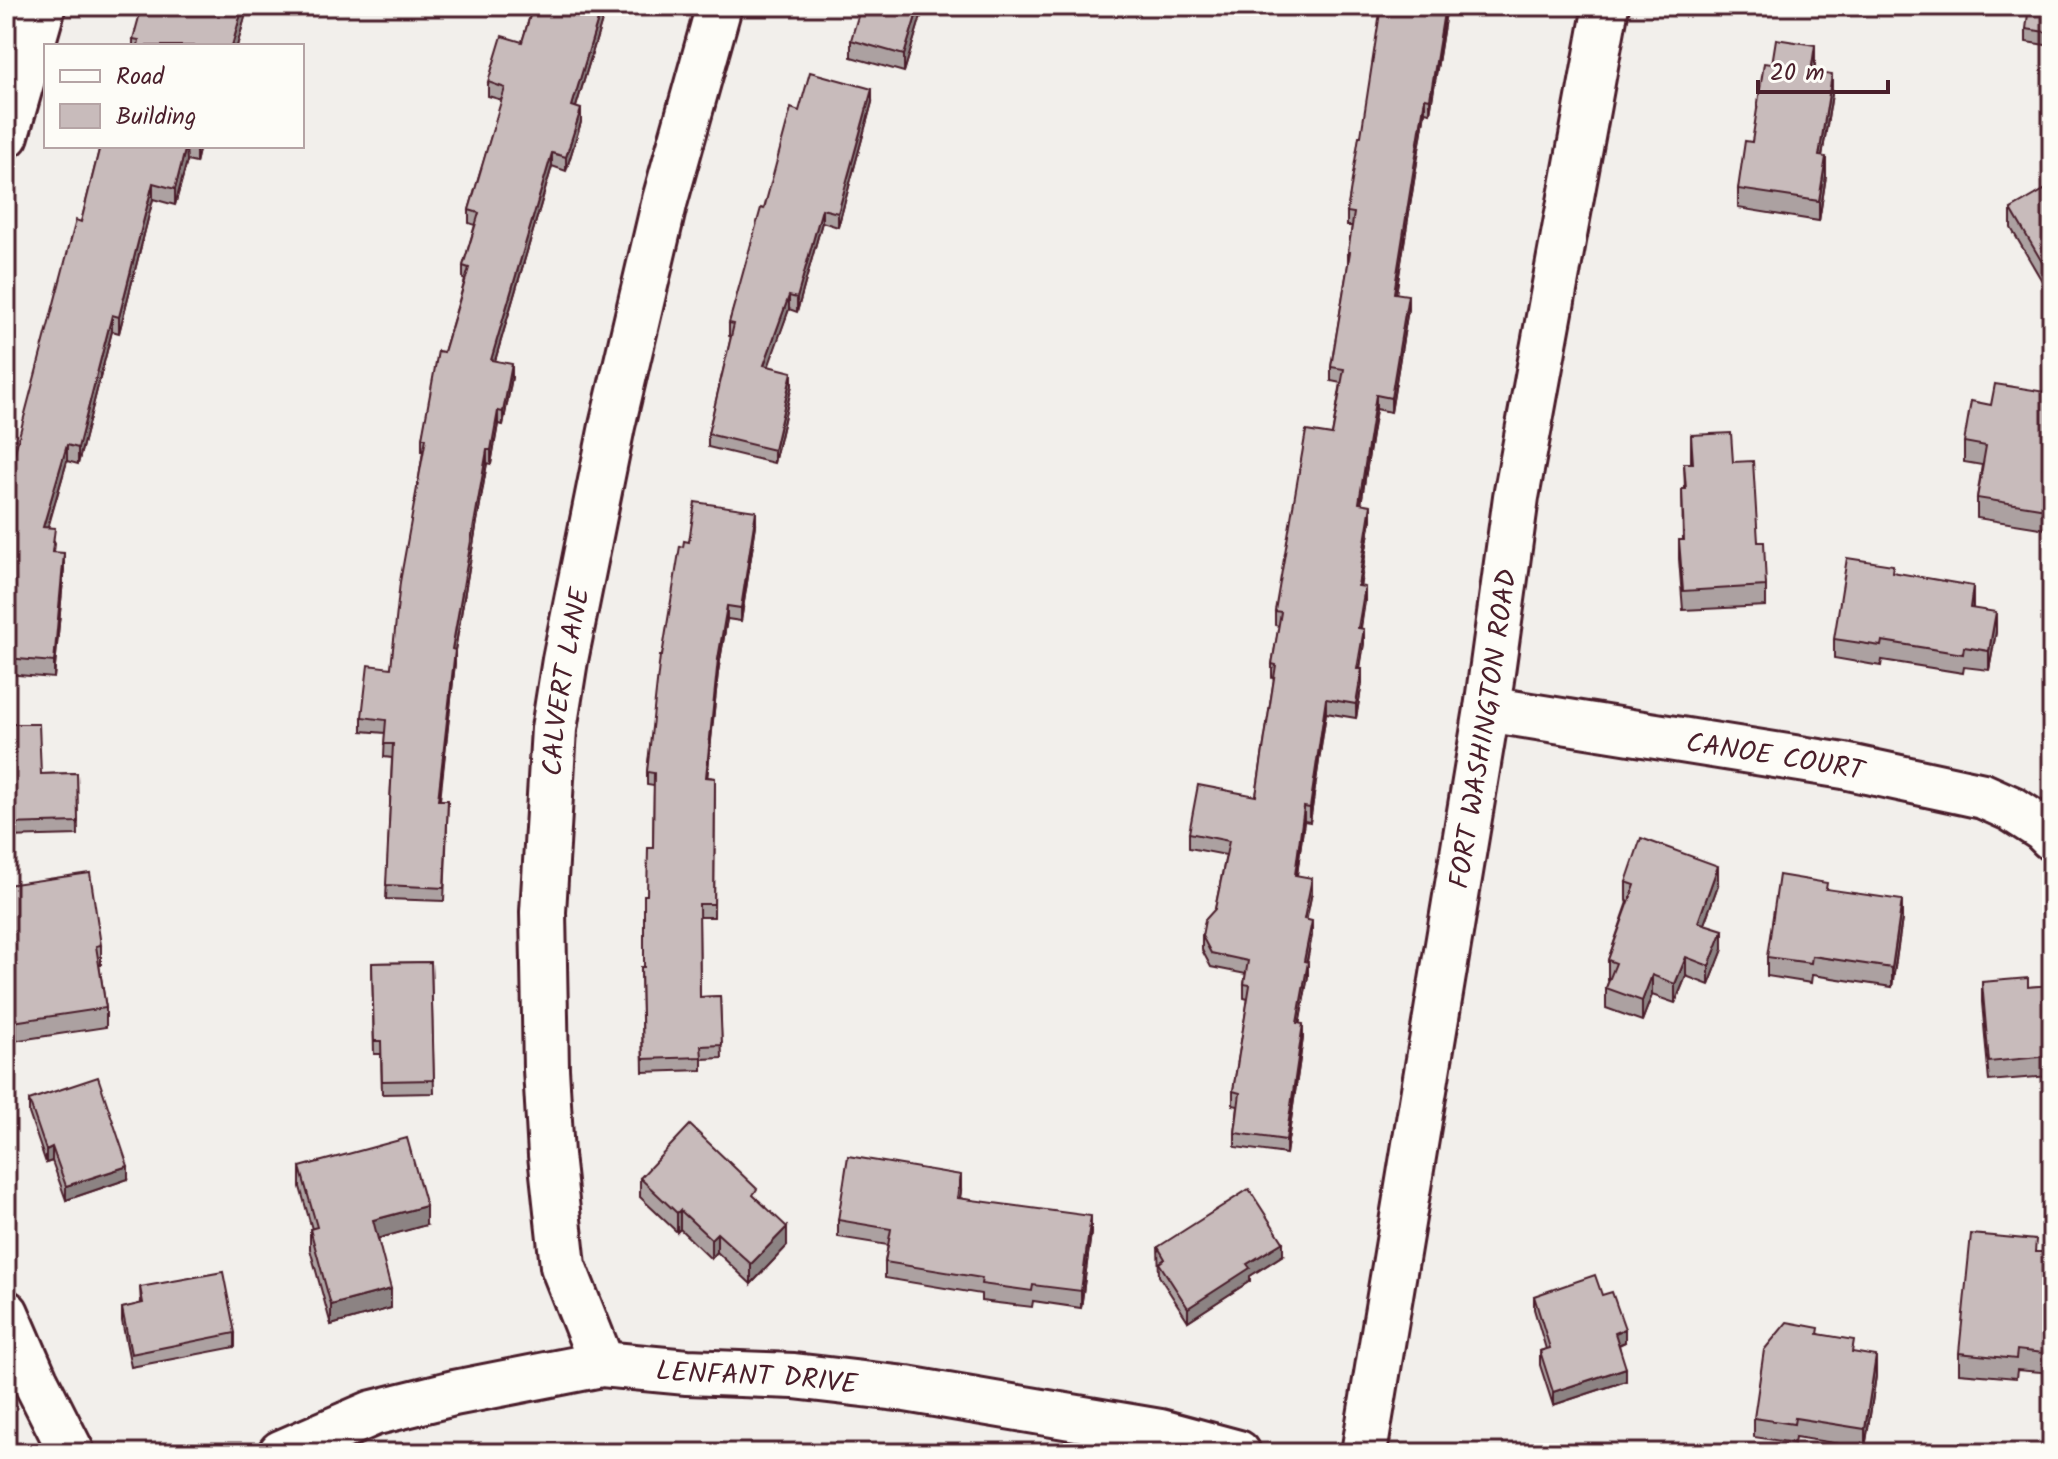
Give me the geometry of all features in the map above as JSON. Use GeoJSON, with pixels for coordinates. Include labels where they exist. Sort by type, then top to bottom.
{"type":"FeatureCollection","features":[{"type":"Feature","properties":{"kind":"street"},"geometry":{"type":"LineString","coordinates":[[6,135],[43,6]]}},
{"type":"Feature","properties":{"kind":"street","name":"CALVERT LANE"},"geometry":{"type":"LineString","coordinates":[[602,1364],[563,1266],[551,1155],[543,912],[554,729],[612,426],[665,200],[719,6]]}},
{"type":"Feature","properties":{"kind":"street","name":"FORT WASHINGTON ROAD"},"geometry":{"type":"LineString","coordinates":[[1364,1453],[1487,709],[1516,497],[1606,6]]}},
{"type":"Feature","properties":{"kind":"street","name":"CANOE COURT"},"geometry":{"type":"LineString","coordinates":[[1487,709],[1844,766],[1983,796],[2012,809],[2052,838]]}},
{"type":"Feature","properties":{"kind":"street"},"geometry":{"type":"LineString","coordinates":[[6,1313],[72,1453]]}},
{"type":"Feature","properties":{"kind":"street","name":"LENFANT DRIVE"},"geometry":{"type":"LineString","coordinates":[[281,1453],[373,1413],[454,1393],[602,1364],[687,1372],[794,1376],[906,1389],[1160,1432],[1238,1453]]}},
{"type":"Feature","properties":{"kind":"building"},"geometry":{"type":"Polygon","coordinates":[[[142,6],[243,6],[233,44],[138,44],[139,40],[133,39],[142,6]]]}},
{"type":"Feature","properties":{"kind":"building"},"geometry":{"type":"Polygon","coordinates":[[[533,6],[602,6],[572,106],[581,109],[566,157],[552,153],[491,360],[512,364],[503,412],[498,411],[491,450],[487,450],[452,649],[455,650],[438,800],[448,800],[444,888],[386,885],[393,744],[384,744],[386,720],[362,717],[368,665],[391,668],[400,582],[438,351],[444,352],[469,268],[463,266],[479,213],[469,210],[505,88],[488,82],[502,36],[522,42],[533,6]]]}},
{"type":"Feature","properties":{"kind":"building"},"geometry":{"type":"Polygon","coordinates":[[[861,6],[919,6],[904,55],[851,40],[861,6]]]}},
{"type":"Feature","properties":{"kind":"building"},"geometry":{"type":"Polygon","coordinates":[[[1381,6],[1445,6],[1430,99],[1425,98],[1394,293],[1408,295],[1391,398],[1376,395],[1359,503],[1371,505],[1358,586],[1365,587],[1358,628],[1364,629],[1357,669],[1362,669],[1356,704],[1326,699],[1310,808],[1304,807],[1295,875],[1312,878],[1304,919],[1312,921],[1304,961],[1308,962],[1297,1023],[1303,1024],[1286,1140],[1235,1133],[1240,1093],[1233,1091],[1250,985],[1244,984],[1248,961],[1211,953],[1202,936],[1205,920],[1215,909],[1229,841],[1189,833],[1198,785],[1256,796],[1276,665],[1272,664],[1281,612],[1275,611],[1306,431],[1332,435],[1344,369],[1331,367],[1350,252],[1354,213],[1347,212],[1381,6]]]}},
{"type":"Feature","properties":{"kind":"building"},"geometry":{"type":"Polygon","coordinates":[[[2029,6],[2052,6],[2052,33],[2026,29],[2029,6]]]}},
{"type":"Feature","properties":{"kind":"building"},"geometry":{"type":"Polygon","coordinates":[[[1776,39],[1815,45],[1811,72],[1832,75],[1819,156],[1826,157],[1819,201],[1738,189],[1745,141],[1752,142],[1764,63],[1772,64],[1776,39]]]}},
{"type":"Feature","properties":{"kind":"building"},"geometry":{"type":"Polygon","coordinates":[[[810,72],[872,89],[838,213],[822,209],[797,298],[789,296],[764,365],[792,372],[774,450],[708,434],[734,324],[729,323],[761,208],[764,209],[791,108],[799,111],[810,72]]]}},
{"type":"Feature","properties":{"kind":"building"},"geometry":{"type":"Polygon","coordinates":[[[100,148],[185,148],[175,189],[153,183],[119,317],[112,315],[78,448],[67,445],[43,527],[55,528],[52,552],[64,553],[54,662],[6,658],[6,486],[76,220],[81,222],[100,148]]]}},
{"type":"Feature","properties":{"kind":"building"},"geometry":{"type":"Polygon","coordinates":[[[2052,188],[2052,279],[2011,209],[2052,188]]]}},
{"type":"Feature","properties":{"kind":"building"},"geometry":{"type":"Polygon","coordinates":[[[1995,384],[2052,393],[2043,468],[2052,469],[2052,510],[1977,498],[1986,446],[1964,442],[1971,401],[1991,405],[1995,384]]]}},
{"type":"Feature","properties":{"kind":"building"},"geometry":{"type":"Polygon","coordinates":[[[1731,433],[1733,462],[1753,461],[1758,542],[1764,542],[1766,586],[1683,591],[1679,540],[1684,540],[1684,463],[1693,463],[1691,435],[1731,433]]]}},
{"type":"Feature","properties":{"kind":"building"},"geometry":{"type":"Polygon","coordinates":[[[695,502],[756,511],[741,608],[727,606],[718,659],[706,777],[715,778],[714,904],[699,904],[700,997],[720,996],[722,1045],[701,1046],[702,1057],[643,1059],[641,967],[644,967],[644,895],[647,895],[648,848],[653,848],[654,773],[647,772],[660,656],[680,546],[683,547],[684,541],[689,542],[695,502]]]}},
{"type":"Feature","properties":{"kind":"building"},"geometry":{"type":"Polygon","coordinates":[[[1847,558],[1893,565],[1892,572],[1973,586],[1970,608],[1996,612],[1989,651],[1964,647],[1963,654],[1882,641],[1881,646],[1834,639],[1847,558]]]}},
{"type":"Feature","properties":{"kind":"building"},"geometry":{"type":"Polygon","coordinates":[[[6,724],[39,724],[41,774],[77,773],[78,822],[6,824],[6,724]]]}},
{"type":"Feature","properties":{"kind":"building"},"geometry":{"type":"Polygon","coordinates":[[[1641,838],[1718,866],[1698,922],[1723,930],[1709,966],[1686,957],[1675,984],[1652,975],[1642,1001],[1606,988],[1616,963],[1608,960],[1635,885],[1626,882],[1641,838]]]}},
{"type":"Feature","properties":{"kind":"building"},"geometry":{"type":"Polygon","coordinates":[[[90,873],[101,945],[96,946],[106,1008],[6,1023],[6,885],[90,873]]]}},
{"type":"Feature","properties":{"kind":"building"},"geometry":{"type":"Polygon","coordinates":[[[1779,875],[1827,883],[1826,889],[1902,900],[1892,968],[1812,956],[1811,963],[1767,957],[1779,875]]]}},
{"type":"Feature","properties":{"kind":"building"},"geometry":{"type":"Polygon","coordinates":[[[431,962],[434,1080],[382,1081],[381,1041],[374,1041],[372,963],[431,962]]]}},
{"type":"Feature","properties":{"kind":"building"},"geometry":{"type":"Polygon","coordinates":[[[2028,978],[2028,987],[2052,985],[2052,1079],[2050,1056],[1989,1062],[1982,982],[2028,978]]]}},
{"type":"Feature","properties":{"kind":"building"},"geometry":{"type":"Polygon","coordinates":[[[98,1077],[128,1166],[66,1186],[52,1147],[46,1150],[29,1100],[98,1077]]]}},
{"type":"Feature","properties":{"kind":"building"},"geometry":{"type":"Polygon","coordinates":[[[690,1125],[757,1189],[753,1195],[787,1227],[751,1264],[717,1233],[711,1239],[680,1210],[677,1213],[640,1178],[690,1125]]]}},
{"type":"Feature","properties":{"kind":"building"},"geometry":{"type":"Polygon","coordinates":[[[407,1138],[426,1206],[373,1220],[391,1289],[331,1305],[310,1229],[317,1227],[300,1167],[407,1138]]]}},
{"type":"Feature","properties":{"kind":"building"},"geometry":{"type":"Polygon","coordinates":[[[848,1156],[961,1175],[957,1198],[1091,1216],[1081,1291],[1033,1285],[1032,1291],[981,1284],[982,1278],[885,1262],[891,1229],[838,1220],[848,1156]]]}},
{"type":"Feature","properties":{"kind":"building"},"geometry":{"type":"Polygon","coordinates":[[[1249,1189],[1283,1242],[1247,1264],[1250,1268],[1188,1308],[1159,1263],[1165,1259],[1158,1247],[1249,1189]]]}},
{"type":"Feature","properties":{"kind":"building"},"geometry":{"type":"Polygon","coordinates":[[[1971,1234],[2036,1240],[2035,1252],[2052,1252],[2052,1354],[2017,1350],[2016,1359],[1959,1353],[1971,1234]]]}},
{"type":"Feature","properties":{"kind":"building"},"geometry":{"type":"Polygon","coordinates":[[[223,1272],[235,1333],[131,1354],[122,1308],[143,1303],[140,1287],[223,1272]]]}},
{"type":"Feature","properties":{"kind":"building"},"geometry":{"type":"Polygon","coordinates":[[[1595,1275],[1602,1295],[1612,1292],[1625,1329],[1615,1333],[1626,1368],[1553,1392],[1540,1351],[1550,1348],[1534,1296],[1595,1275]]]}},
{"type":"Feature","properties":{"kind":"building"},"geometry":{"type":"Polygon","coordinates":[[[1787,1322],[1819,1328],[1818,1334],[1854,1340],[1852,1352],[1876,1356],[1865,1429],[1795,1418],[1794,1424],[1754,1418],[1764,1350],[1787,1322]]]}}]}
